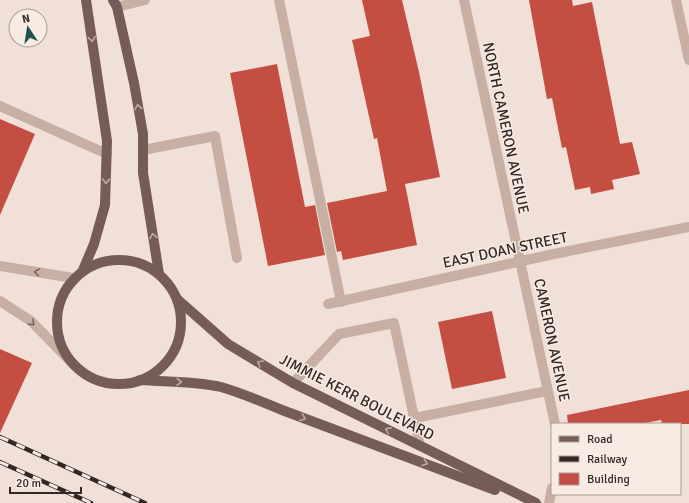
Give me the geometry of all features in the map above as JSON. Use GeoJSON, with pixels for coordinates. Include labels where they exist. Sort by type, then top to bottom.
{"type":"FeatureCollection","features":[{"type":"Feature","properties":{"kind":"main road"},"geometry":{"type":"LineString","coordinates":[[83,270],[94,244],[106,205],[107,154],[107,141],[101,94],[86,0]]}},
{"type":"Feature","properties":{"kind":"main road"},"geometry":{"type":"LineString","coordinates":[[115,3],[134,83],[143,134],[143,173],[159,274]]}},
{"type":"Feature","properties":{"kind":"main road"},"geometry":{"type":"LineString","coordinates":[[118,260],[133,261],[147,266],[159,274],[177,299],[181,315],[180,331],[176,347],[167,361],[155,372],[140,380],[123,384],[105,382],[88,376],[74,364],[64,351],[58,335],[57,319],[60,302],[73,278],[83,270],[104,262],[118,260]]}},
{"type":"Feature","properties":{"kind":"main road","name":"JIMMIE KERR BOULEVARD"},"geometry":{"type":"LineString","coordinates":[[177,299],[228,344],[293,383],[536,503]]}},
{"type":"Feature","properties":{"kind":"main road","name":"JIMMIE KERR BOULEVARD"},"geometry":{"type":"LineString","coordinates":[[140,380],[220,387],[532,503]]}},
{"type":"Feature","properties":{"kind":"street"},"geometry":{"type":"LineString","coordinates":[[115,3],[145,0]]}},
{"type":"Feature","properties":{"kind":"street"},"geometry":{"type":"LineString","coordinates":[[279,0],[341,302]]}},
{"type":"Feature","properties":{"kind":"street","name":"NORTH CAMERON AVENUE"},"geometry":{"type":"LineString","coordinates":[[464,0],[520,262]]}},
{"type":"Feature","properties":{"kind":"street"},"geometry":{"type":"LineString","coordinates":[[676,0],[689,60]]}},
{"type":"Feature","properties":{"kind":"street"},"geometry":{"type":"LineString","coordinates":[[0,106],[107,154]]}},
{"type":"Feature","properties":{"kind":"street"},"geometry":{"type":"LineString","coordinates":[[143,150],[215,136],[238,258]]}},
{"type":"Feature","properties":{"kind":"street","name":"EAST DOAN STREET"},"geometry":{"type":"LineString","coordinates":[[328,304],[689,227]]}},
{"type":"Feature","properties":{"kind":"street","name":"CAMERON AVENUE"},"geometry":{"type":"LineString","coordinates":[[520,262],[554,423]]}},
{"type":"Feature","properties":{"kind":"street"},"geometry":{"type":"LineString","coordinates":[[0,266],[73,278]]}},
{"type":"Feature","properties":{"kind":"street"},"geometry":{"type":"LineString","coordinates":[[0,301],[31,321],[74,364]]}},
{"type":"Feature","properties":{"kind":"street"},"geometry":{"type":"LineString","coordinates":[[293,383],[338,334],[394,323],[420,446]]}},
{"type":"Feature","properties":{"kind":"street"},"geometry":{"type":"LineString","coordinates":[[415,418],[547,391]]}},
{"type":"Feature","properties":{"kind":"street"},"geometry":{"type":"LineString","coordinates":[[549,503],[551,493]]}},
{"type":"Feature","properties":{"kind":"building"},"geometry":{"type":"Polygon","coordinates":[[[362,0],[402,0],[419,72],[440,177],[405,184],[417,245],[343,260],[341,251],[337,252],[327,203],[387,191],[377,138],[374,139],[352,40],[370,36],[362,0]]]}},
{"type":"Feature","properties":{"kind":"building"},"geometry":{"type":"Polygon","coordinates":[[[529,0],[572,0],[573,6],[592,2],[620,144],[632,142],[640,174],[612,180],[614,189],[591,194],[590,187],[575,190],[566,147],[562,148],[552,98],[547,99],[529,0]]]}},
{"type":"Feature","properties":{"kind":"building"},"geometry":{"type":"Polygon","coordinates":[[[277,64],[305,207],[315,205],[325,255],[268,266],[230,73],[277,64]]]}},
{"type":"Feature","properties":{"kind":"building"},"geometry":{"type":"Polygon","coordinates":[[[0,119],[35,134],[0,215],[0,119]]]}},
{"type":"Feature","properties":{"kind":"building"},"geometry":{"type":"Polygon","coordinates":[[[492,311],[506,378],[452,389],[438,322],[492,311]]]}},
{"type":"Feature","properties":{"kind":"building"},"geometry":{"type":"Polygon","coordinates":[[[0,349],[32,363],[0,433],[0,349]]]}},
{"type":"Feature","properties":{"kind":"building"},"geometry":{"type":"Polygon","coordinates":[[[689,390],[689,424],[662,423],[661,420],[645,423],[568,423],[567,415],[689,390]]]}},
{"type":"Feature","properties":{"kind":"railway"},"geometry":{"type":"LineString","coordinates":[[0,437],[145,503]]}},
{"type":"Feature","properties":{"kind":"railway"},"geometry":{"type":"LineString","coordinates":[[0,462],[91,503]]}}]}
